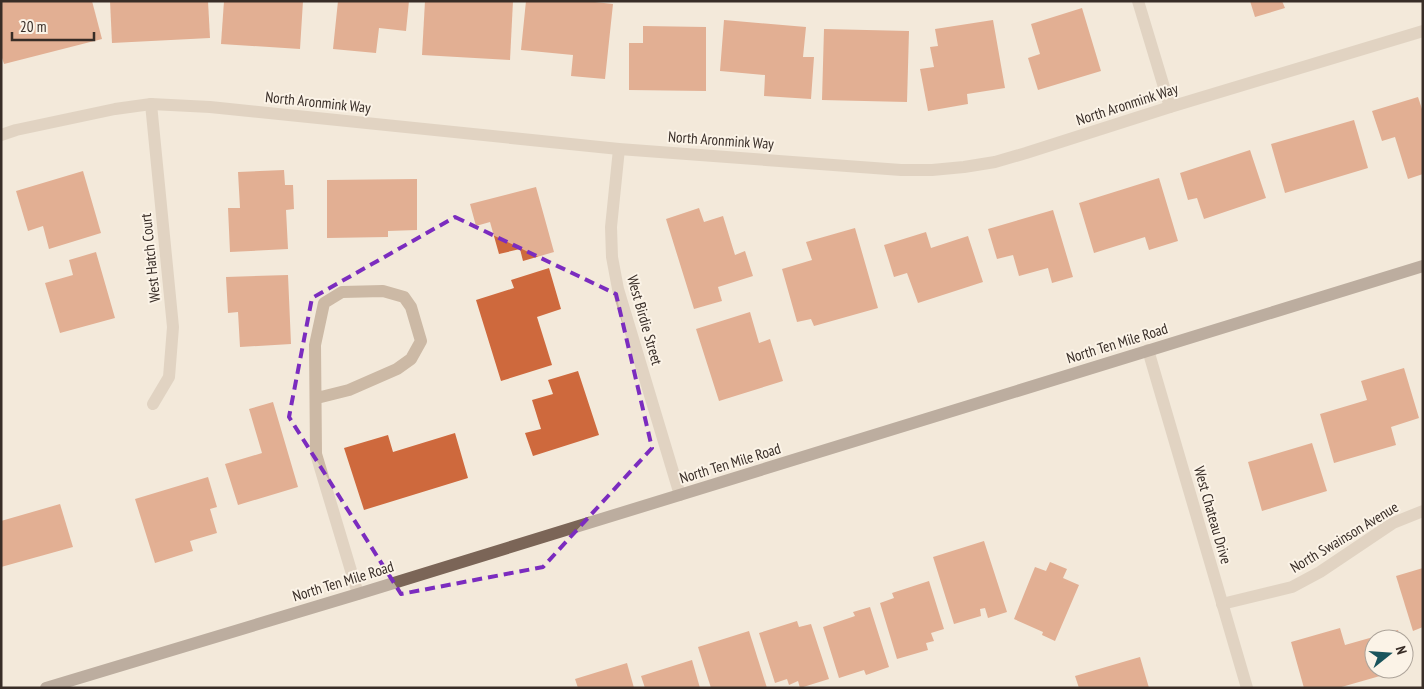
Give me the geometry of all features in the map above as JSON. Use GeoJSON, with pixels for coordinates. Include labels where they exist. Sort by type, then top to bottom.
{"type":"FeatureCollection","features":[{"type":"Feature","properties":{"kind":"main road","name":"North Ten Mile Road"},"geometry":{"type":"LineString","coordinates":[[46,688],[358,594],[1423,266]]}},
{"type":"Feature","properties":{"kind":"street"},"geometry":{"type":"LineString","coordinates":[[1138,1],[1170,107]]}},
{"type":"Feature","properties":{"kind":"street","name":"North Aronmink Way"},"geometry":{"type":"LineString","coordinates":[[1,135],[84,114],[151,104],[210,107],[619,149],[901,170],[932,170],[994,162],[1423,31]]}},
{"type":"Feature","properties":{"kind":"street","name":"West Hatch Court"},"geometry":{"type":"LineString","coordinates":[[151,104],[173,327],[169,377],[153,404]]}},
{"type":"Feature","properties":{"kind":"street","name":"West Birdie Street"},"geometry":{"type":"LineString","coordinates":[[619,149],[611,227],[618,289],[680,495]]}},
{"type":"Feature","properties":{"kind":"street"},"geometry":{"type":"LineString","coordinates":[[317,398],[349,390],[397,369],[411,359],[421,341],[411,307],[404,297],[383,291],[342,292],[324,303],[316,345],[316,454],[358,594]]}},
{"type":"Feature","properties":{"kind":"street","name":"West Chateau Drive"},"geometry":{"type":"LineString","coordinates":[[1148,350],[1247,688]]}},
{"type":"Feature","properties":{"kind":"street","name":"North Swainson Avenue"},"geometry":{"type":"LineString","coordinates":[[1222,604],[1292,587],[1320,572],[1393,523],[1423,511]]}},
{"type":"Feature","properties":{"kind":"highlighted area"},"geometry":{"type":"Polygon","coordinates":[[[455,217],[616,294],[652,448],[543,567],[401,594],[289,417],[312,298],[455,217]]]}},
{"type":"Feature","properties":{"kind":"building"},"geometry":{"type":"Polygon","coordinates":[[[1,1],[92,1],[102,39],[4,64],[1,55],[1,1]]]}},
{"type":"Feature","properties":{"kind":"building"},"geometry":{"type":"Polygon","coordinates":[[[110,1],[208,1],[210,38],[112,43],[110,1]]]}},
{"type":"Feature","properties":{"kind":"building"},"geometry":{"type":"Polygon","coordinates":[[[224,1],[303,1],[300,49],[221,44],[224,1]]]}},
{"type":"Feature","properties":{"kind":"building"},"geometry":{"type":"Polygon","coordinates":[[[338,1],[409,1],[406,31],[379,28],[376,53],[333,49],[338,1]]]}},
{"type":"Feature","properties":{"kind":"building"},"geometry":{"type":"Polygon","coordinates":[[[425,1],[513,1],[510,60],[422,55],[425,1]]]}},
{"type":"Feature","properties":{"kind":"building"},"geometry":{"type":"Polygon","coordinates":[[[526,1],[586,1],[613,4],[605,79],[571,76],[573,55],[521,50],[526,1]]]}},
{"type":"Feature","properties":{"kind":"building"},"geometry":{"type":"Polygon","coordinates":[[[1250,1],[1282,1],[1285,8],[1255,17],[1250,1]]]}},
{"type":"Feature","properties":{"kind":"building"},"geometry":{"type":"Polygon","coordinates":[[[1082,8],[1101,71],[1038,90],[1028,58],[1040,54],[1031,24],[1082,8]]]}},
{"type":"Feature","properties":{"kind":"building"},"geometry":{"type":"Polygon","coordinates":[[[724,20],[806,27],[803,57],[814,57],[811,99],[764,96],[765,75],[720,71],[724,20]]]}},
{"type":"Feature","properties":{"kind":"building"},"geometry":{"type":"Polygon","coordinates":[[[993,20],[1005,88],[967,94],[968,104],[928,111],[920,69],[934,67],[930,47],[938,46],[935,29],[993,20]]]}},
{"type":"Feature","properties":{"kind":"building"},"geometry":{"type":"Polygon","coordinates":[[[643,26],[706,27],[706,91],[629,90],[629,43],[643,43],[643,26]]]}},
{"type":"Feature","properties":{"kind":"building"},"geometry":{"type":"Polygon","coordinates":[[[824,29],[909,31],[907,102],[822,100],[824,29]]]}},
{"type":"Feature","properties":{"kind":"building"},"geometry":{"type":"Polygon","coordinates":[[[1418,97],[1423,112],[1423,174],[1408,179],[1395,137],[1382,141],[1372,111],[1418,97]]]}},
{"type":"Feature","properties":{"kind":"building"},"geometry":{"type":"Polygon","coordinates":[[[1354,120],[1368,168],[1285,193],[1271,144],[1354,120]]]}},
{"type":"Feature","properties":{"kind":"building"},"geometry":{"type":"Polygon","coordinates":[[[1250,150],[1266,198],[1204,219],[1197,198],[1188,200],[1180,173],[1250,150]]]}},
{"type":"Feature","properties":{"kind":"building"},"geometry":{"type":"Polygon","coordinates":[[[284,170],[285,185],[293,185],[294,209],[286,210],[288,249],[230,252],[228,208],[240,208],[238,172],[284,170]]]}},
{"type":"Feature","properties":{"kind":"building"},"geometry":{"type":"Polygon","coordinates":[[[83,171],[101,233],[49,249],[43,226],[28,231],[16,191],[83,171]]]}},
{"type":"Feature","properties":{"kind":"building"},"geometry":{"type":"Polygon","coordinates":[[[1159,178],[1178,241],[1149,250],[1145,237],[1094,253],[1079,203],[1159,178]]]}},
{"type":"Feature","properties":{"kind":"building"},"geometry":{"type":"Polygon","coordinates":[[[417,179],[417,230],[388,231],[388,237],[327,238],[327,180],[417,179]]]}},
{"type":"Feature","properties":{"kind":"building"},"geometry":{"type":"Polygon","coordinates":[[[536,187],[554,252],[523,261],[520,249],[499,254],[490,222],[476,226],[470,204],[536,187]]]}},
{"type":"Feature","properties":{"kind":"building"},"geometry":{"type":"Polygon","coordinates":[[[699,208],[704,222],[723,216],[735,255],[745,251],[753,276],[718,287],[722,301],[694,309],[666,219],[699,208]]]}},
{"type":"Feature","properties":{"kind":"building"},"geometry":{"type":"Polygon","coordinates":[[[1053,210],[1073,277],[1052,283],[1048,268],[1019,276],[1013,255],[997,259],[988,229],[1053,210]]]}},
{"type":"Feature","properties":{"kind":"building"},"geometry":{"type":"Polygon","coordinates":[[[855,228],[878,308],[814,326],[811,319],[797,322],[782,269],[812,260],[806,242],[855,228]]]}},
{"type":"Feature","properties":{"kind":"building"},"geometry":{"type":"Polygon","coordinates":[[[926,232],[931,248],[968,236],[983,282],[918,303],[907,273],[894,277],[884,245],[926,232]]]}},
{"type":"Feature","properties":{"kind":"building"},"geometry":{"type":"Polygon","coordinates":[[[96,252],[115,318],[60,333],[45,283],[73,275],[69,260],[96,252]]]}},
{"type":"Feature","properties":{"kind":"building"},"geometry":{"type":"Polygon","coordinates":[[[549,268],[561,309],[537,317],[552,365],[501,381],[476,300],[514,288],[511,280],[549,268]]]}},
{"type":"Feature","properties":{"kind":"building"},"geometry":{"type":"Polygon","coordinates":[[[288,275],[291,344],[240,347],[238,312],[228,313],[226,277],[288,275]]]}},
{"type":"Feature","properties":{"kind":"building"},"geometry":{"type":"Polygon","coordinates":[[[750,312],[759,343],[770,339],[783,381],[719,401],[696,329],[750,312]]]}},
{"type":"Feature","properties":{"kind":"building"},"geometry":{"type":"Polygon","coordinates":[[[1404,368],[1419,418],[1391,427],[1396,445],[1334,463],[1320,414],[1367,400],[1361,381],[1404,368]]]}},
{"type":"Feature","properties":{"kind":"building"},"geometry":{"type":"Polygon","coordinates":[[[578,371],[599,435],[533,456],[525,433],[541,429],[532,400],[553,394],[548,380],[578,371]]]}},
{"type":"Feature","properties":{"kind":"building"},"geometry":{"type":"Polygon","coordinates":[[[273,402],[298,487],[238,505],[225,464],[262,453],[249,409],[273,402]]]}},
{"type":"Feature","properties":{"kind":"building"},"geometry":{"type":"Polygon","coordinates":[[[455,433],[468,478],[364,510],[344,448],[388,435],[393,452],[455,433]]]}},
{"type":"Feature","properties":{"kind":"building"},"geometry":{"type":"Polygon","coordinates":[[[1312,443],[1327,491],[1262,511],[1248,462],[1312,443]]]}},
{"type":"Feature","properties":{"kind":"building"},"geometry":{"type":"Polygon","coordinates":[[[208,477],[217,507],[210,509],[217,533],[190,541],[193,551],[155,563],[135,499],[208,477]]]}},
{"type":"Feature","properties":{"kind":"building"},"geometry":{"type":"Polygon","coordinates":[[[60,504],[73,547],[1,567],[1,521],[60,504]]]}},
{"type":"Feature","properties":{"kind":"building"},"geometry":{"type":"Polygon","coordinates":[[[984,541],[1007,612],[988,618],[985,608],[980,609],[981,616],[954,624],[933,557],[984,541]]]}},
{"type":"Feature","properties":{"kind":"building"},"geometry":{"type":"Polygon","coordinates":[[[1050,562],[1067,569],[1063,578],[1079,585],[1055,641],[1042,635],[1043,632],[1014,619],[1035,567],[1046,571],[1050,562]]]}},
{"type":"Feature","properties":{"kind":"building"},"geometry":{"type":"Polygon","coordinates":[[[1423,568],[1423,627],[1414,631],[1412,629],[1396,576],[1423,568]]]}},
{"type":"Feature","properties":{"kind":"building"},"geometry":{"type":"Polygon","coordinates":[[[929,581],[944,629],[931,633],[934,641],[926,643],[928,650],[897,659],[880,603],[894,598],[892,593],[929,581]]]}},
{"type":"Feature","properties":{"kind":"building"},"geometry":{"type":"Polygon","coordinates":[[[870,607],[889,667],[866,675],[864,670],[839,678],[823,627],[855,616],[853,612],[870,607]]]}},
{"type":"Feature","properties":{"kind":"building"},"geometry":{"type":"Polygon","coordinates":[[[797,621],[799,627],[811,624],[829,679],[800,688],[798,681],[789,685],[787,679],[775,683],[759,633],[797,621]]]}},
{"type":"Feature","properties":{"kind":"building"},"geometry":{"type":"Polygon","coordinates":[[[1340,628],[1345,645],[1364,640],[1364,679],[1370,679],[1338,688],[1304,688],[1291,642],[1340,628]]]}},
{"type":"Feature","properties":{"kind":"building"},"geometry":{"type":"Polygon","coordinates":[[[749,631],[767,688],[711,688],[698,647],[749,631]]]}},
{"type":"Feature","properties":{"kind":"building"},"geometry":{"type":"Polygon","coordinates":[[[1140,657],[1149,688],[1079,688],[1075,676],[1140,657]]]}},
{"type":"Feature","properties":{"kind":"building"},"geometry":{"type":"Polygon","coordinates":[[[692,660],[700,688],[645,688],[641,676],[692,660]]]}},
{"type":"Feature","properties":{"kind":"building"},"geometry":{"type":"Polygon","coordinates":[[[627,663],[634,688],[578,688],[575,679],[627,663]]]}}]}
